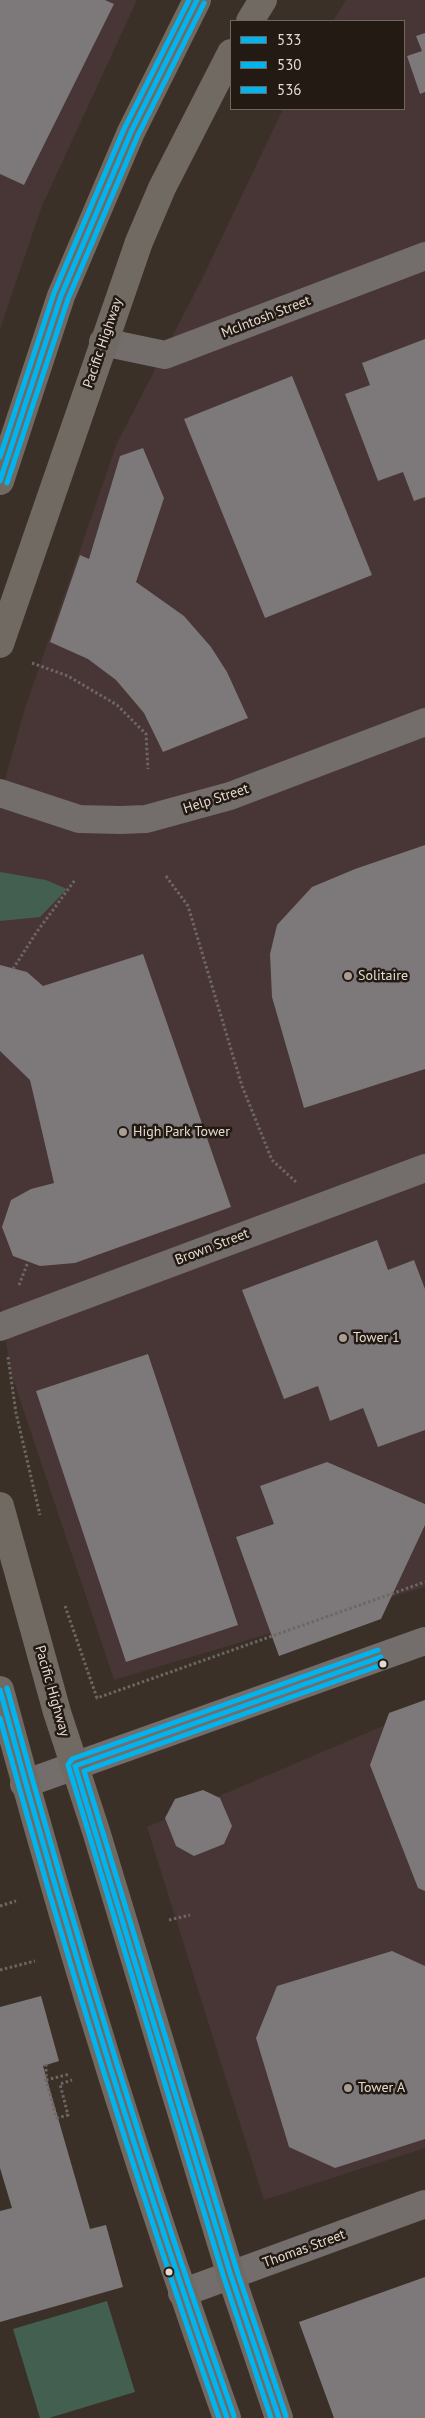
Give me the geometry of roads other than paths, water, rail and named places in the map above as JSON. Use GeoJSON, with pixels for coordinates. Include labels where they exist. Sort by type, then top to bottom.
{"type":"FeatureCollection","features":[{"type":"Feature","properties":{"kind":"highway"},"geometry":{"type":"LineString","coordinates":[[0,481],[61,296],[131,132],[197,0]]}},
{"type":"Feature","properties":{"kind":"highway"},"geometry":{"type":"LineString","coordinates":[[251,20],[263,0]]}},
{"type":"Feature","properties":{"kind":"highway","name":"Pacific Highway"},"geometry":{"type":"LineString","coordinates":[[0,644],[139,242],[162,188],[230,56]]}},
{"type":"Feature","properties":{"kind":"highway","name":"Pacific Highway"},"geometry":{"type":"LineString","coordinates":[[0,1506],[57,1712],[231,2276],[280,2418]]}},
{"type":"Feature","properties":{"kind":"highway"},"geometry":{"type":"LineString","coordinates":[[0,1690],[24,1784],[91,2012],[182,2293],[227,2418]]}},
{"type":"Feature","properties":{"kind":"street","name":"McIntosh Street"},"geometry":{"type":"LineString","coordinates":[[103,342],[165,355],[425,256]]}},
{"type":"Feature","properties":{"kind":"street","name":"Help Street"},"geometry":{"type":"LineString","coordinates":[[0,792],[79,818],[120,820],[146,818],[230,796],[425,722]]}},
{"type":"Feature","properties":{"kind":"street","name":"Brown Street"},"geometry":{"type":"LineString","coordinates":[[2,1326],[425,1168]]}},
{"type":"Feature","properties":{"kind":"street"},"geometry":{"type":"LineString","coordinates":[[24,1784],[425,1641]]}},
{"type":"Feature","properties":{"kind":"street","name":"Thomas Street"},"geometry":{"type":"LineString","coordinates":[[182,2293],[425,2204]]}},
{"type":"Feature","properties":{"kind":"place","name":"Solitaire"},"geometry":{"type":"Point","coordinates":[348,976]}},
{"type":"Feature","properties":{"kind":"place","name":"High Park Tower"},"geometry":{"type":"Point","coordinates":[123,1132]}},
{"type":"Feature","properties":{"kind":"place","name":"Tower 1"},"geometry":{"type":"Point","coordinates":[343,1338]}},
{"type":"Feature","properties":{"kind":"place","name":"Tower A"},"geometry":{"type":"Point","coordinates":[348,2088]}}]}
